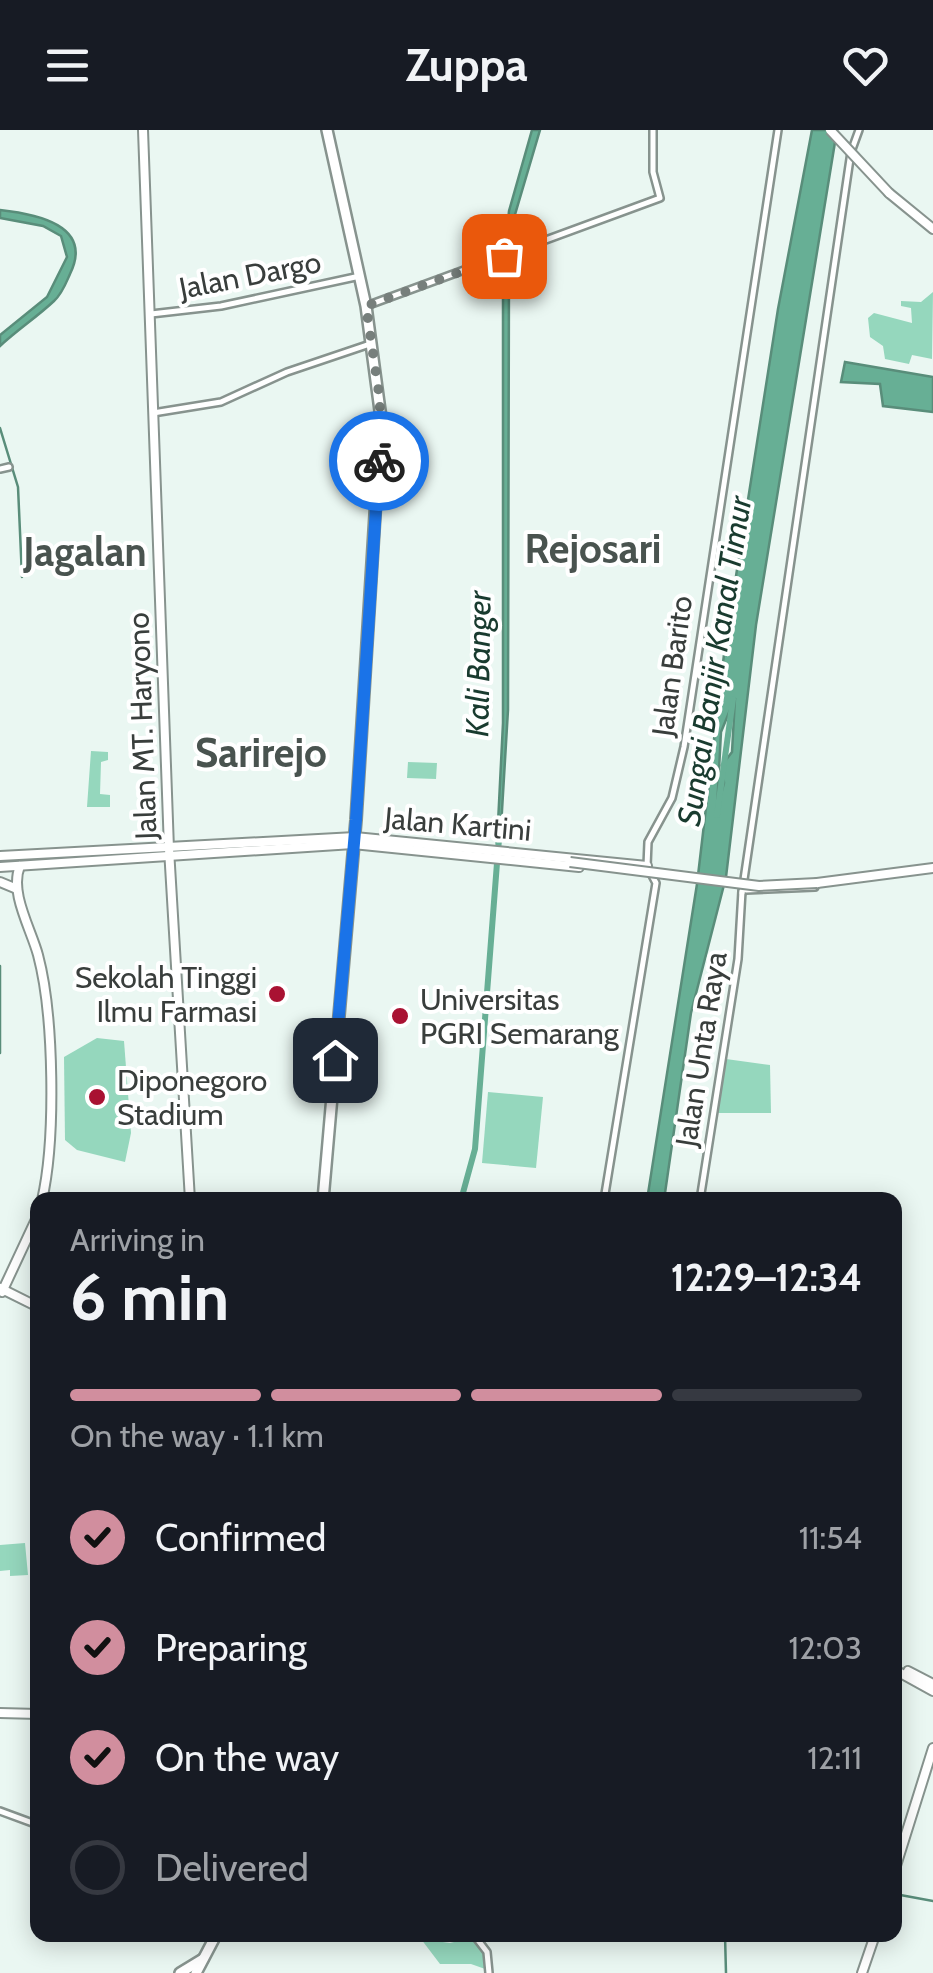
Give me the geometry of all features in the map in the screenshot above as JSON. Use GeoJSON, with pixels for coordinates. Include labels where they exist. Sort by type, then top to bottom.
{"type":"FeatureCollection","features":[{"type":"Feature","properties":{"kind":"highway"},"geometry":{"type":"LineString","coordinates":[[324,1192],[354,841],[380,448],[380,400],[373,344],[327,130]]}},
{"type":"Feature","properties":{"kind":"highway"},"geometry":{"type":"LineString","coordinates":[[200,1973],[215,1942]]}},
{"type":"Feature","properties":{"kind":"highway"},"geometry":{"type":"LineString","coordinates":[[200,1973],[216,1942]]}},
{"type":"Feature","properties":{"kind":"highway"},"geometry":{"type":"LineString","coordinates":[[180,1973],[205,1958]]}},
{"type":"Feature","properties":{"kind":"main road","name":"Jalan MT. Haryono"},"geometry":{"type":"LineString","coordinates":[[144,130],[169,800],[167,851],[190,1192]]}},
{"type":"Feature","properties":{"kind":"main road"},"geometry":{"type":"LineString","coordinates":[[833,130],[891,192],[933,226]]}},
{"type":"Feature","properties":{"kind":"main road","name":"Jalan Kartini"},"geometry":{"type":"LineString","coordinates":[[0,869],[167,851],[354,841],[497,853],[758,886],[933,868]]}},
{"type":"Feature","properties":{"kind":"main road"},"geometry":{"type":"LineString","coordinates":[[0,856],[167,851]]}},
{"type":"Feature","properties":{"kind":"main road","name":"Jalan Kartini"},"geometry":{"type":"LineString","coordinates":[[567,861],[647,866]]}},
{"type":"Feature","properties":{"kind":"main road","name":"Jalan Kartini"},"geometry":{"type":"LineString","coordinates":[[567,861],[654,876]]}},
{"type":"Feature","properties":{"kind":"main road"},"geometry":{"type":"LineString","coordinates":[[16,886],[20,866]]}},
{"type":"Feature","properties":{"kind":"main road"},"geometry":{"type":"LineString","coordinates":[[0,869],[16,886],[40,962],[46,1013],[49,1132],[43,1192]]}},
{"type":"Feature","properties":{"kind":"main road"},"geometry":{"type":"LineString","coordinates":[[0,882],[16,886]]}},
{"type":"Feature","properties":{"kind":"main road"},"geometry":{"type":"LineString","coordinates":[[30,1233],[4,1292],[30,1304]]}},
{"type":"Feature","properties":{"kind":"main road"},"geometry":{"type":"LineString","coordinates":[[902,1671],[933,1684]]}},
{"type":"Feature","properties":{"kind":"main road"},"geometry":{"type":"LineString","coordinates":[[902,1671],[933,1684]]}},
{"type":"Feature","properties":{"kind":"main road"},"geometry":{"type":"LineString","coordinates":[[0,1713],[30,1714]]}},
{"type":"Feature","properties":{"kind":"main road"},"geometry":{"type":"LineString","coordinates":[[902,1849],[933,1748]]}},
{"type":"Feature","properties":{"kind":"main road"},"geometry":{"type":"LineString","coordinates":[[862,1973],[872,1942]]}},
{"type":"Feature","properties":{"kind":"street"},"geometry":{"type":"LineString","coordinates":[[366,306],[660,198],[654,172],[653,130]]}},
{"type":"Feature","properties":{"kind":"street","name":"Jalan Barito"},"geometry":{"type":"LineString","coordinates":[[647,866],[648,842],[672,798],[684,748],[778,130]]}},
{"type":"Feature","properties":{"kind":"street","name":"Jalan Unta Raya"},"geometry":{"type":"LineString","coordinates":[[701,1192],[738,958],[748,835],[859,130]]}},
{"type":"Feature","properties":{"kind":"street","name":"Jalan Dargo"},"geometry":{"type":"LineString","coordinates":[[148,314],[221,306],[360,276]]}},
{"type":"Feature","properties":{"kind":"street"},"geometry":{"type":"LineString","coordinates":[[152,413],[222,402],[287,372],[373,344]]}},
{"type":"Feature","properties":{"kind":"street"},"geometry":{"type":"LineString","coordinates":[[0,469],[10,466]]}},
{"type":"Feature","properties":{"kind":"street"},"geometry":{"type":"LineString","coordinates":[[605,1192],[648,935],[654,876],[647,866]]}},
{"type":"Feature","properties":{"kind":"street"},"geometry":{"type":"LineString","coordinates":[[746,877],[770,884],[820,882]]}},
{"type":"Feature","properties":{"kind":"street"},"geometry":{"type":"LineString","coordinates":[[744,892],[788,890],[820,882]]}},
{"type":"Feature","properties":{"kind":"street"},"geometry":{"type":"LineString","coordinates":[[0,1811],[30,1822]]}},
{"type":"Feature","properties":{"kind":"street"},"geometry":{"type":"LineString","coordinates":[[479,1942],[488,1956],[489,1973]]}},
{"type":"Feature","properties":{"kind":"shaded area"},"geometry":{"type":"Polygon","coordinates":[[[532,130],[540,130],[514,218],[509,262],[508,710],[500,844],[497,843],[503,723],[503,275],[509,211],[532,130]]]}},
{"type":"Feature","properties":{"kind":"shaded area"},"geometry":{"type":"Polygon","coordinates":[[[812,130],[837,130],[756,625],[726,877],[691,1013],[665,1192],[648,1192],[697,884],[725,646],[778,309],[812,130]],[[735,698],[721,732],[717,809],[724,783],[722,765],[732,752],[735,698]]]}},
{"type":"Feature","properties":{"kind":"shaded area"},"geometry":{"type":"Polygon","coordinates":[[[0,210],[58,225],[74,244],[75,257],[57,298],[0,346],[0,335],[47,297],[67,257],[61,236],[43,226],[0,218],[0,210]]]}},
{"type":"Feature","properties":{"kind":"shaded area"},"geometry":{"type":"Polygon","coordinates":[[[933,292],[932,359],[912,355],[909,364],[885,359],[883,346],[870,337],[868,318],[874,313],[912,323],[911,308],[901,306],[901,301],[921,302],[933,292]]]}},
{"type":"Feature","properties":{"kind":"shaded area"},"geometry":{"type":"Polygon","coordinates":[[[845,362],[933,377],[933,412],[883,406],[880,384],[841,382],[845,362]]]}},
{"type":"Feature","properties":{"kind":"shaded area"},"geometry":{"type":"Polygon","coordinates":[[[91,751],[108,752],[108,760],[101,762],[100,794],[110,795],[110,807],[87,807],[91,751]]]}},
{"type":"Feature","properties":{"kind":"shaded area"},"geometry":{"type":"Polygon","coordinates":[[[408,762],[437,763],[436,779],[407,778],[408,762]]]}},
{"type":"Feature","properties":{"kind":"shaded area","name":"Diponegoro Stadium"},"geometry":{"type":"Polygon","coordinates":[[[97,1038],[124,1041],[131,1133],[125,1162],[77,1150],[65,1140],[64,1057],[97,1038]]]}},
{"type":"Feature","properties":{"kind":"shaded area"},"geometry":{"type":"Polygon","coordinates":[[[726,1059],[770,1065],[771,1113],[718,1113],[726,1059]]]}},
{"type":"Feature","properties":{"kind":"shaded area"},"geometry":{"type":"Polygon","coordinates":[[[488,1092],[543,1097],[536,1168],[482,1163],[488,1092]]]}},
{"type":"Feature","properties":{"kind":"shaded area"},"geometry":{"type":"Polygon","coordinates":[[[25,1543],[28,1575],[10,1576],[10,1570],[0,1571],[0,1545],[25,1543]]]}},
{"type":"Feature","properties":{"kind":"shaded area"},"geometry":{"type":"Polygon","coordinates":[[[423,1942],[478,1942],[486,1954],[488,1970],[471,1964],[440,1964],[423,1942]]]}},
{"type":"Feature","properties":{"kind":"waterway"},"geometry":{"type":"LineString","coordinates":[[0,428],[18,487],[22,577]]}},
{"type":"Feature","properties":{"kind":"waterway","name":"Sungai Banjir Kanal Timur"},"geometry":{"type":"LineString","coordinates":[[717,815],[733,699]]}},
{"type":"Feature","properties":{"kind":"waterway","name":"Kali Banger"},"geometry":{"type":"LineString","coordinates":[[463,1192],[475,1149],[499,837]]}},
{"type":"Feature","properties":{"kind":"waterway"},"geometry":{"type":"LineString","coordinates":[[0,861],[68,859]]}},
{"type":"Feature","properties":{"kind":"waterway"},"geometry":{"type":"LineString","coordinates":[[0,966],[0,1053]]}},
{"type":"Feature","properties":{"kind":"waterway"},"geometry":{"type":"LineString","coordinates":[[902,1895],[933,1901]]}},
{"type":"Feature","properties":{"kind":"waterway"},"geometry":{"type":"LineString","coordinates":[[725,1942],[726,1973]]}},
{"type":"Feature","properties":{"kind":"way so far"},"geometry":{"type":"LineString","coordinates":[[379,461],[380,400],[366,306],[504,256]]}},
{"type":"Feature","properties":{"kind":"place","name":"Sekolah Tinggi Ilmu Farmasi"},"geometry":{"type":"Point","coordinates":[277,994]}},
{"type":"Feature","properties":{"kind":"place","name":"Universitas PGRI Semarang"},"geometry":{"type":"Point","coordinates":[400,1016]}},
{"type":"Feature","properties":{"kind":"place","name":"Diponegoro Stadium"},"geometry":{"type":"Point","coordinates":[97,1097]}},
{"type":"Feature","properties":{"kind":"district","name":"Rejosari"},"geometry":{"type":"Point","coordinates":[593,548]}},
{"type":"Feature","properties":{"kind":"district","name":"Jagalan"},"geometry":{"type":"Point","coordinates":[85,551]}},
{"type":"Feature","properties":{"kind":"district","name":"Sarirejo"},"geometry":{"type":"Point","coordinates":[261,752]}},
{"type":"Feature","properties":{"kind":"route"},"geometry":{"type":"LineString","coordinates":[[335,1060],[356,820],[379,461]]}}]}
